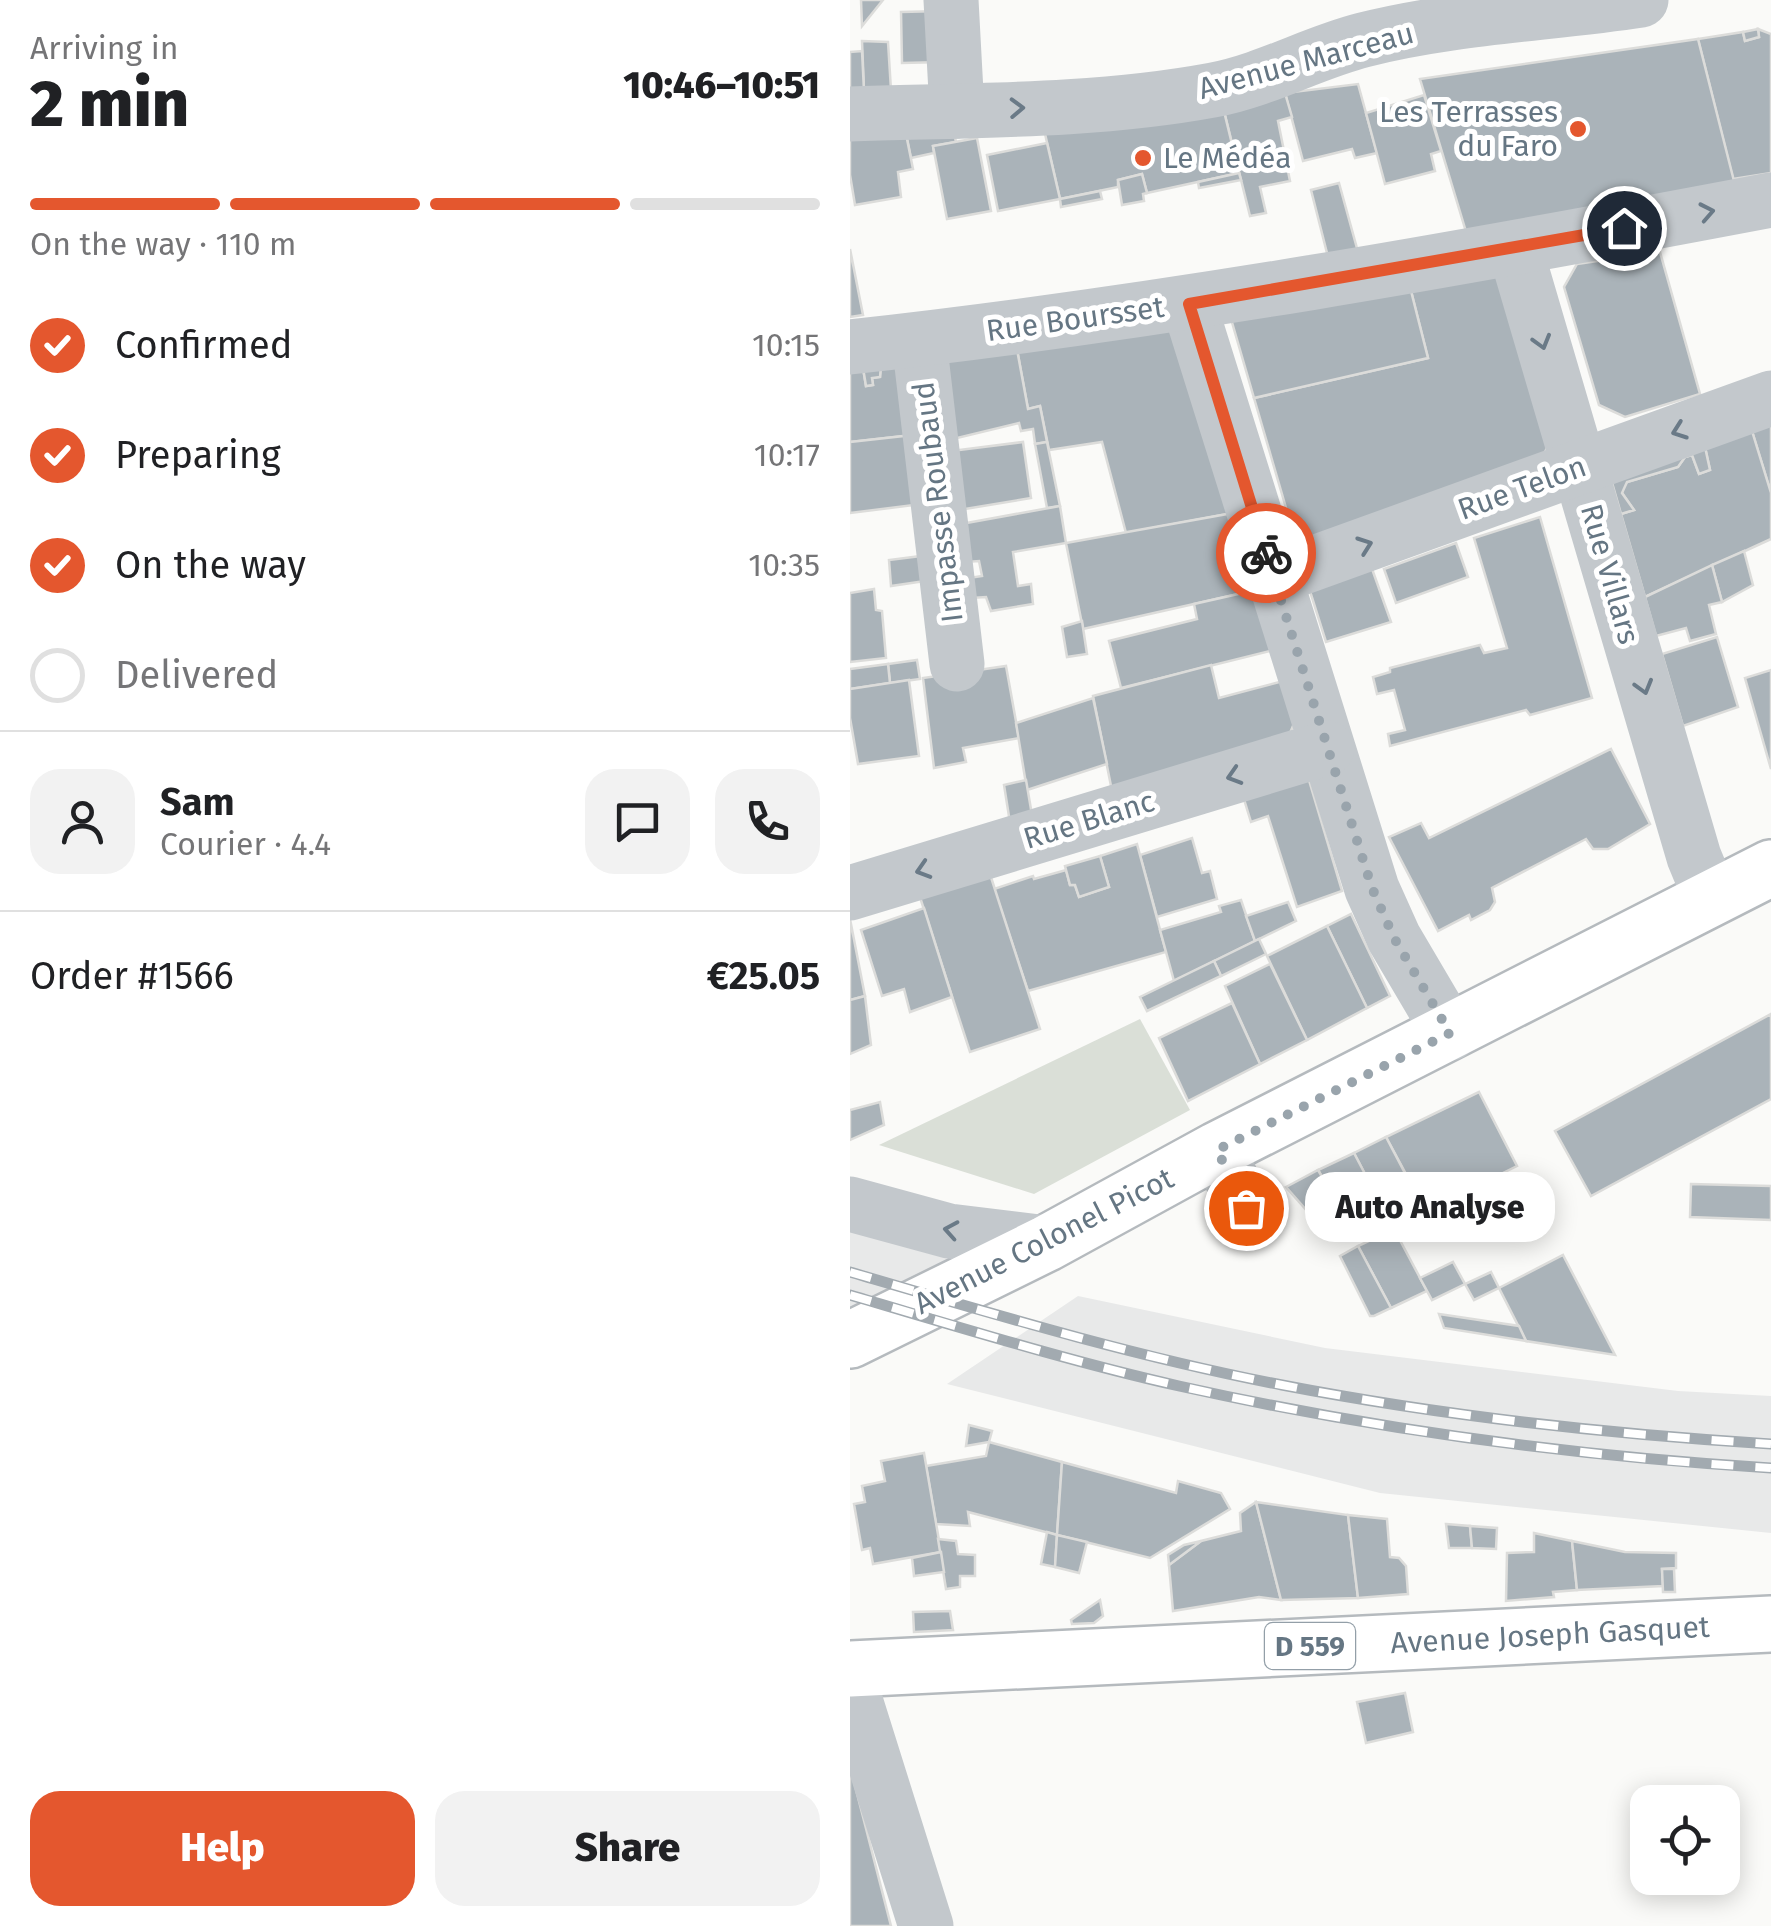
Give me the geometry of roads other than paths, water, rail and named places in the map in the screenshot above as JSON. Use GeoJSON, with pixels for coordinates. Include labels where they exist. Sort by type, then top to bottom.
{"type":"FeatureCollection","features":[{"type":"Feature","properties":{"kind":"main road","name":"Avenue Colonel Picot"},"geometry":{"type":"LineString","coordinates":[[850,1340],[1047,1243],[1217,1150],[1771,868]]}},
{"type":"Feature","properties":{"kind":"main road","name":"Avenue Joseph Gasquet"},"geometry":{"type":"LineString","coordinates":[[850,1668],[1771,1624]]}},
{"type":"Feature","properties":{"kind":"street"},"geometry":{"type":"LineString","coordinates":[[952,0],[957,110]]}},
{"type":"Feature","properties":{"kind":"street","name":"Avenue Marceau"},"geometry":{"type":"LineString","coordinates":[[850,114],[1088,106],[1212,90],[1262,79],[1360,41],[1502,9],[1641,0]]}},
{"type":"Feature","properties":{"kind":"street","name":"Rue Boursset"},"geometry":{"type":"LineString","coordinates":[[850,347],[1189,304],[1771,200]]}},
{"type":"Feature","properties":{"kind":"street","name":"Rue Villars"},"geometry":{"type":"LineString","coordinates":[[1514,248],[1694,858],[1711,898]]}},
{"type":"Feature","properties":{"kind":"street"},"geometry":{"type":"LineString","coordinates":[[1189,304],[1372,888],[1394,938],[1450,1033]]}},
{"type":"Feature","properties":{"kind":"street","name":"Impasse Roubaud"},"geometry":{"type":"LineString","coordinates":[[919,340],[956,664]]}},
{"type":"Feature","properties":{"kind":"street","name":"Rue Telon"},"geometry":{"type":"LineString","coordinates":[[1274,578],[1771,398]]}},
{"type":"Feature","properties":{"kind":"street","name":"Rue Blanc"},"geometry":{"type":"LineString","coordinates":[[850,892],[1327,748]]}},
{"type":"Feature","properties":{"kind":"street"},"geometry":{"type":"LineString","coordinates":[[1217,1150],[1246,1208]]}},
{"type":"Feature","properties":{"kind":"street"},"geometry":{"type":"LineString","coordinates":[[850,1204],[950,1231],[1047,1243]]}},
{"type":"Feature","properties":{"kind":"street"},"geometry":{"type":"LineString","coordinates":[[850,1684],[926,1926]]}},
{"type":"Feature","properties":{"kind":"railway"},"geometry":{"type":"LineString","coordinates":[[850,1272],[1119,1348],[1282,1385],[1526,1422],[1771,1444]]}},
{"type":"Feature","properties":{"kind":"railway"},"geometry":{"type":"LineString","coordinates":[[850,1295],[1137,1376],[1325,1415],[1547,1448],[1771,1468]]}},
{"type":"Feature","properties":{"kind":"place","name":"Les Terrasses du Faro"},"geometry":{"type":"Point","coordinates":[1578,129]}},
{"type":"Feature","properties":{"kind":"place","name":"Le Médéa"},"geometry":{"type":"Point","coordinates":[1143,158]}},
{"type":"Feature","properties":{"kind":"place","name":"Auto Analyse"},"geometry":{"type":"Point","coordinates":[1246,1208]}}]}
